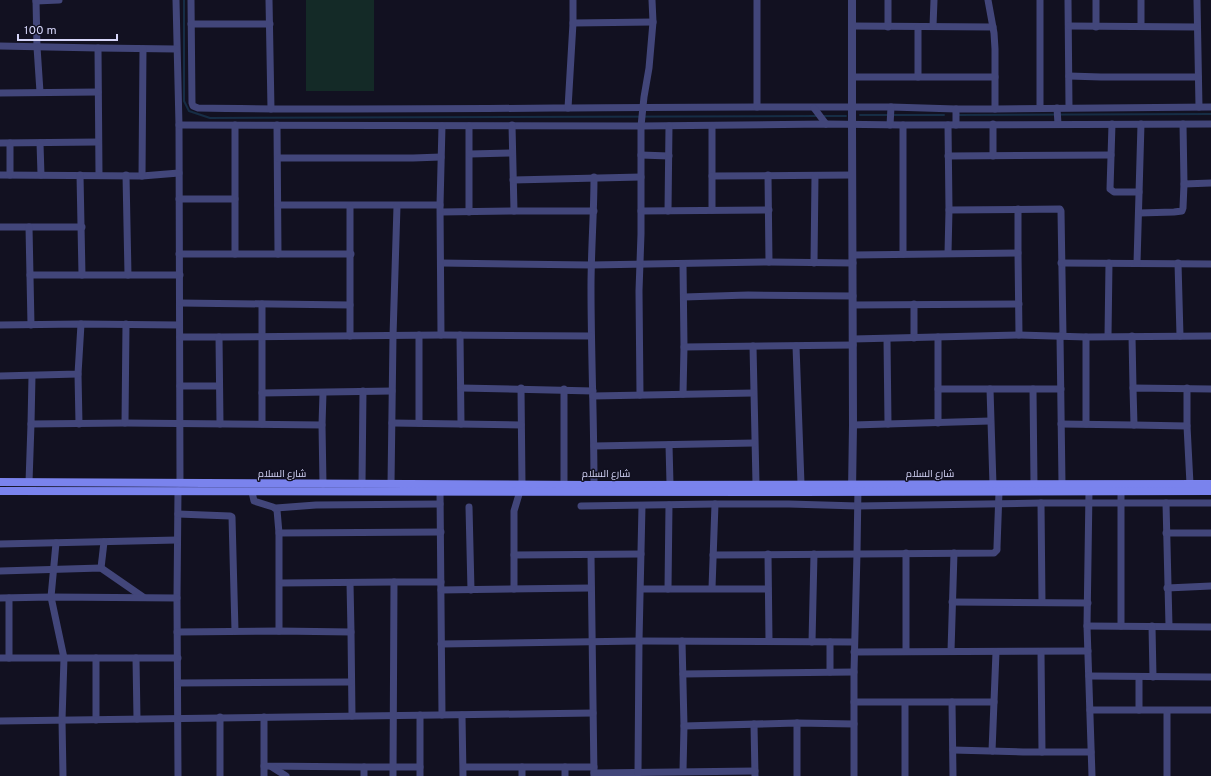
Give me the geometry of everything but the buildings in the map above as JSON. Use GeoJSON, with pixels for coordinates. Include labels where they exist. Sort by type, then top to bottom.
{"type":"FeatureCollection","features":[{"type":"Feature","properties":{"kind":"main road","name":"شارع السلام"},"geometry":{"type":"LineString","coordinates":[[0,482],[179,487],[252,492],[440,491],[521,488],[564,484],[801,484],[855,488],[992,484],[1211,484]]}},
{"type":"Feature","properties":{"kind":"main road","name":"شارع السلام"},"geometry":{"type":"LineString","coordinates":[[0,490],[391,484],[521,488],[855,488],[999,492],[1211,491]]}},
{"type":"Feature","properties":{"kind":"street"},"geometry":{"type":"LineString","coordinates":[[40,92],[36,0],[59,0]]}},
{"type":"Feature","properties":{"kind":"street"},"geometry":{"type":"LineString","coordinates":[[176,0],[180,275],[180,424],[177,540],[178,776]]}},
{"type":"Feature","properties":{"kind":"street"},"geometry":{"type":"LineString","coordinates":[[191,0],[192,106],[198,108],[459,109],[891,107],[995,109],[1211,106]]}},
{"type":"Feature","properties":{"kind":"street"},"geometry":{"type":"LineString","coordinates":[[269,0],[271,109]]}},
{"type":"Feature","properties":{"kind":"street"},"geometry":{"type":"LineString","coordinates":[[568,108],[573,0]]}},
{"type":"Feature","properties":{"kind":"street"},"geometry":{"type":"LineString","coordinates":[[640,395],[639,291],[641,126],[642,107],[649,68],[653,22],[652,0]]}},
{"type":"Feature","properties":{"kind":"street"},"geometry":{"type":"LineString","coordinates":[[757,0],[757,107]]}},
{"type":"Feature","properties":{"kind":"street"},"geometry":{"type":"LineString","coordinates":[[852,0],[853,425],[855,488],[858,506],[854,642],[854,776]]}},
{"type":"Feature","properties":{"kind":"street"},"geometry":{"type":"LineString","coordinates":[[888,0],[888,27]]}},
{"type":"Feature","properties":{"kind":"street"},"geometry":{"type":"LineString","coordinates":[[933,26],[934,0]]}},
{"type":"Feature","properties":{"kind":"street"},"geometry":{"type":"LineString","coordinates":[[988,0],[995,49],[995,109]]}},
{"type":"Feature","properties":{"kind":"street"},"geometry":{"type":"LineString","coordinates":[[1040,0],[1040,108]]}},
{"type":"Feature","properties":{"kind":"street"},"geometry":{"type":"LineString","coordinates":[[1068,0],[1069,107]]}},
{"type":"Feature","properties":{"kind":"street"},"geometry":{"type":"LineString","coordinates":[[1096,0],[1096,27]]}},
{"type":"Feature","properties":{"kind":"street"},"geometry":{"type":"LineString","coordinates":[[1141,0],[1141,26]]}},
{"type":"Feature","properties":{"kind":"street"},"geometry":{"type":"LineString","coordinates":[[1196,0],[1199,106]]}},
{"type":"Feature","properties":{"kind":"street"},"geometry":{"type":"LineString","coordinates":[[573,23],[653,22]]}},
{"type":"Feature","properties":{"kind":"street"},"geometry":{"type":"LineString","coordinates":[[191,24],[270,24]]}},
{"type":"Feature","properties":{"kind":"street"},"geometry":{"type":"LineString","coordinates":[[852,26],[993,27]]}},
{"type":"Feature","properties":{"kind":"street"},"geometry":{"type":"LineString","coordinates":[[1069,26],[1197,26]]}},
{"type":"Feature","properties":{"kind":"street"},"geometry":{"type":"LineString","coordinates":[[918,27],[918,78]]}},
{"type":"Feature","properties":{"kind":"street"},"geometry":{"type":"LineString","coordinates":[[0,46],[143,49],[176,48]]}},
{"type":"Feature","properties":{"kind":"street"},"geometry":{"type":"LineString","coordinates":[[98,48],[99,175]]}},
{"type":"Feature","properties":{"kind":"street"},"geometry":{"type":"LineString","coordinates":[[142,176],[143,49]]}},
{"type":"Feature","properties":{"kind":"street"},"geometry":{"type":"LineString","coordinates":[[1069,76],[1198,77]]}},
{"type":"Feature","properties":{"kind":"street"},"geometry":{"type":"LineString","coordinates":[[852,77],[995,77]]}},
{"type":"Feature","properties":{"kind":"street"},"geometry":{"type":"LineString","coordinates":[[0,93],[98,92]]}},
{"type":"Feature","properties":{"kind":"street"},"geometry":{"type":"LineString","coordinates":[[890,125],[891,107]]}},
{"type":"Feature","properties":{"kind":"street"},"geometry":{"type":"LineString","coordinates":[[814,108],[826,124]]}},
{"type":"Feature","properties":{"kind":"street"},"geometry":{"type":"LineString","coordinates":[[1057,108],[1058,124]]}},
{"type":"Feature","properties":{"kind":"street"},"geometry":{"type":"LineString","coordinates":[[956,109],[956,125]]}},
{"type":"Feature","properties":{"kind":"street"},"geometry":{"type":"LineString","coordinates":[[179,125],[712,126],[826,124],[1211,124]]}},
{"type":"Feature","properties":{"kind":"street"},"geometry":{"type":"LineString","coordinates":[[948,124],[948,254]]}},
{"type":"Feature","properties":{"kind":"street"},"geometry":{"type":"LineString","coordinates":[[993,124],[993,156]]}},
{"type":"Feature","properties":{"kind":"street"},"geometry":{"type":"LineString","coordinates":[[1112,124],[1110,189],[1114,192],[1139,192]]}},
{"type":"Feature","properties":{"kind":"street"},"geometry":{"type":"LineString","coordinates":[[1137,263],[1141,124]]}},
{"type":"Feature","properties":{"kind":"street"},"geometry":{"type":"LineString","coordinates":[[1139,213],[1182,211],[1184,184],[1183,124]]}},
{"type":"Feature","properties":{"kind":"street"},"geometry":{"type":"LineString","coordinates":[[235,125],[235,254]]}},
{"type":"Feature","properties":{"kind":"street"},"geometry":{"type":"LineString","coordinates":[[277,125],[278,254]]}},
{"type":"Feature","properties":{"kind":"street"},"geometry":{"type":"LineString","coordinates":[[903,125],[903,254]]}},
{"type":"Feature","properties":{"kind":"street"},"geometry":{"type":"LineString","coordinates":[[441,335],[440,209],[442,126]]}},
{"type":"Feature","properties":{"kind":"street"},"geometry":{"type":"LineString","coordinates":[[469,126],[470,212]]}},
{"type":"Feature","properties":{"kind":"street"},"geometry":{"type":"LineString","coordinates":[[512,126],[514,211]]}},
{"type":"Feature","properties":{"kind":"street"},"geometry":{"type":"LineString","coordinates":[[668,211],[669,126]]}},
{"type":"Feature","properties":{"kind":"street"},"geometry":{"type":"LineString","coordinates":[[712,126],[712,210]]}},
{"type":"Feature","properties":{"kind":"street"},"geometry":{"type":"LineString","coordinates":[[0,143],[98,142]]}},
{"type":"Feature","properties":{"kind":"street"},"geometry":{"type":"LineString","coordinates":[[10,143],[10,175]]}},
{"type":"Feature","properties":{"kind":"street"},"geometry":{"type":"LineString","coordinates":[[40,143],[41,175]]}},
{"type":"Feature","properties":{"kind":"street"},"geometry":{"type":"LineString","coordinates":[[470,154],[512,153]]}},
{"type":"Feature","properties":{"kind":"street"},"geometry":{"type":"LineString","coordinates":[[641,155],[669,156]]}},
{"type":"Feature","properties":{"kind":"street"},"geometry":{"type":"LineString","coordinates":[[948,156],[1111,155]]}},
{"type":"Feature","properties":{"kind":"street"},"geometry":{"type":"LineString","coordinates":[[278,158],[441,157]]}},
{"type":"Feature","properties":{"kind":"street"},"geometry":{"type":"LineString","coordinates":[[0,175],[142,176],[179,174]]}},
{"type":"Feature","properties":{"kind":"street"},"geometry":{"type":"LineString","coordinates":[[80,175],[82,275]]}},
{"type":"Feature","properties":{"kind":"street"},"geometry":{"type":"LineString","coordinates":[[126,175],[128,275]]}},
{"type":"Feature","properties":{"kind":"street"},"geometry":{"type":"LineString","coordinates":[[768,175],[769,262]]}},
{"type":"Feature","properties":{"kind":"street"},"geometry":{"type":"LineString","coordinates":[[712,176],[852,175]]}},
{"type":"Feature","properties":{"kind":"street"},"geometry":{"type":"LineString","coordinates":[[814,263],[815,176]]}},
{"type":"Feature","properties":{"kind":"street"},"geometry":{"type":"LineString","coordinates":[[594,177],[591,265],[594,485]]}},
{"type":"Feature","properties":{"kind":"street"},"geometry":{"type":"LineString","coordinates":[[513,180],[641,177]]}},
{"type":"Feature","properties":{"kind":"street"},"geometry":{"type":"LineString","coordinates":[[1184,184],[1211,183]]}},
{"type":"Feature","properties":{"kind":"street"},"geometry":{"type":"LineString","coordinates":[[179,199],[235,199]]}},
{"type":"Feature","properties":{"kind":"street"},"geometry":{"type":"LineString","coordinates":[[278,205],[397,206],[470,212],[594,211]]}},
{"type":"Feature","properties":{"kind":"street"},"geometry":{"type":"LineString","coordinates":[[350,206],[350,336]]}},
{"type":"Feature","properties":{"kind":"street"},"geometry":{"type":"LineString","coordinates":[[391,484],[397,206]]}},
{"type":"Feature","properties":{"kind":"street"},"geometry":{"type":"LineString","coordinates":[[949,210],[1058,208],[1060,210],[1062,484]]}},
{"type":"Feature","properties":{"kind":"street"},"geometry":{"type":"LineString","coordinates":[[1018,209],[1020,335]]}},
{"type":"Feature","properties":{"kind":"street"},"geometry":{"type":"LineString","coordinates":[[641,211],[768,210]]}},
{"type":"Feature","properties":{"kind":"street"},"geometry":{"type":"LineString","coordinates":[[0,227],[82,227]]}},
{"type":"Feature","properties":{"kind":"street"},"geometry":{"type":"LineString","coordinates":[[29,227],[30,325]]}},
{"type":"Feature","properties":{"kind":"street"},"geometry":{"type":"LineString","coordinates":[[441,263],[591,265],[769,262],[814,263],[903,254],[1018,253]]}},
{"type":"Feature","properties":{"kind":"street"},"geometry":{"type":"LineString","coordinates":[[179,254],[351,254]]}},
{"type":"Feature","properties":{"kind":"street"},"geometry":{"type":"LineString","coordinates":[[1061,263],[1211,264]]}},
{"type":"Feature","properties":{"kind":"street"},"geometry":{"type":"LineString","coordinates":[[1108,336],[1109,263]]}},
{"type":"Feature","properties":{"kind":"street"},"geometry":{"type":"LineString","coordinates":[[1178,263],[1180,336]]}},
{"type":"Feature","properties":{"kind":"street"},"geometry":{"type":"LineString","coordinates":[[683,264],[684,394]]}},
{"type":"Feature","properties":{"kind":"street"},"geometry":{"type":"LineString","coordinates":[[30,275],[180,275]]}},
{"type":"Feature","properties":{"kind":"street"},"geometry":{"type":"LineString","coordinates":[[684,297],[748,295],[853,296]]}},
{"type":"Feature","properties":{"kind":"street"},"geometry":{"type":"LineString","coordinates":[[180,303],[350,305]]}},
{"type":"Feature","properties":{"kind":"street"},"geometry":{"type":"LineString","coordinates":[[262,304],[262,424]]}},
{"type":"Feature","properties":{"kind":"street"},"geometry":{"type":"LineString","coordinates":[[914,304],[914,338]]}},
{"type":"Feature","properties":{"kind":"street"},"geometry":{"type":"LineString","coordinates":[[853,305],[1019,304]]}},
{"type":"Feature","properties":{"kind":"street"},"geometry":{"type":"LineString","coordinates":[[79,424],[78,374],[81,324]]}},
{"type":"Feature","properties":{"kind":"street"},"geometry":{"type":"LineString","coordinates":[[125,423],[126,324]]}},
{"type":"Feature","properties":{"kind":"street"},"geometry":{"type":"LineString","coordinates":[[0,325],[179,325]]}},
{"type":"Feature","properties":{"kind":"street"},"geometry":{"type":"LineString","coordinates":[[419,423],[420,335]]}},
{"type":"Feature","properties":{"kind":"street"},"geometry":{"type":"LineString","coordinates":[[180,337],[420,335],[591,336]]}},
{"type":"Feature","properties":{"kind":"street"},"geometry":{"type":"LineString","coordinates":[[460,335],[461,424]]}},
{"type":"Feature","properties":{"kind":"street"},"geometry":{"type":"LineString","coordinates":[[684,347],[796,346],[888,339],[1020,335],[1086,337],[1211,336]]}},
{"type":"Feature","properties":{"kind":"street"},"geometry":{"type":"LineString","coordinates":[[1132,336],[1134,425]]}},
{"type":"Feature","properties":{"kind":"street"},"geometry":{"type":"LineString","coordinates":[[219,337],[220,424]]}},
{"type":"Feature","properties":{"kind":"street"},"geometry":{"type":"LineString","coordinates":[[938,337],[938,422]]}},
{"type":"Feature","properties":{"kind":"street"},"geometry":{"type":"LineString","coordinates":[[1086,337],[1086,424]]}},
{"type":"Feature","properties":{"kind":"street"},"geometry":{"type":"LineString","coordinates":[[888,339],[888,424]]}},
{"type":"Feature","properties":{"kind":"street"},"geometry":{"type":"LineString","coordinates":[[752,346],[756,484]]}},
{"type":"Feature","properties":{"kind":"street"},"geometry":{"type":"LineString","coordinates":[[796,346],[801,484]]}},
{"type":"Feature","properties":{"kind":"street"},"geometry":{"type":"LineString","coordinates":[[0,376],[78,374]]}},
{"type":"Feature","properties":{"kind":"street"},"geometry":{"type":"LineString","coordinates":[[29,482],[32,376]]}},
{"type":"Feature","properties":{"kind":"street"},"geometry":{"type":"LineString","coordinates":[[180,386],[219,386]]}},
{"type":"Feature","properties":{"kind":"street"},"geometry":{"type":"LineString","coordinates":[[461,388],[521,388],[564,390],[593,394],[640,395],[753,393]]}},
{"type":"Feature","properties":{"kind":"street"},"geometry":{"type":"LineString","coordinates":[[514,589],[514,511],[521,488],[521,388]]}},
{"type":"Feature","properties":{"kind":"street"},"geometry":{"type":"LineString","coordinates":[[1133,388],[1211,389]]}},
{"type":"Feature","properties":{"kind":"street"},"geometry":{"type":"LineString","coordinates":[[1187,388],[1190,484]]}},
{"type":"Feature","properties":{"kind":"street"},"geometry":{"type":"LineString","coordinates":[[938,389],[1061,390]]}},
{"type":"Feature","properties":{"kind":"street"},"geometry":{"type":"LineString","coordinates":[[990,389],[992,484]]}},
{"type":"Feature","properties":{"kind":"street"},"geometry":{"type":"LineString","coordinates":[[1033,389],[1034,484]]}},
{"type":"Feature","properties":{"kind":"street"},"geometry":{"type":"LineString","coordinates":[[564,390],[564,484]]}},
{"type":"Feature","properties":{"kind":"street"},"geometry":{"type":"LineString","coordinates":[[362,484],[363,391]]}},
{"type":"Feature","properties":{"kind":"street"},"geometry":{"type":"LineString","coordinates":[[262,393],[392,391]]}},
{"type":"Feature","properties":{"kind":"street"},"geometry":{"type":"LineString","coordinates":[[323,393],[323,484]]}},
{"type":"Feature","properties":{"kind":"street"},"geometry":{"type":"LineString","coordinates":[[853,425],[990,421]]}},
{"type":"Feature","properties":{"kind":"street"},"geometry":{"type":"LineString","coordinates":[[31,424],[125,423],[322,425]]}},
{"type":"Feature","properties":{"kind":"street"},"geometry":{"type":"LineString","coordinates":[[392,423],[521,424]]}},
{"type":"Feature","properties":{"kind":"street"},"geometry":{"type":"LineString","coordinates":[[1062,424],[1187,426]]}},
{"type":"Feature","properties":{"kind":"street"},"geometry":{"type":"LineString","coordinates":[[594,446],[754,443]]}},
{"type":"Feature","properties":{"kind":"street"},"geometry":{"type":"LineString","coordinates":[[669,445],[670,484]]}},
{"type":"Feature","properties":{"kind":"street"},"geometry":{"type":"LineString","coordinates":[[440,491],[442,715]]}},
{"type":"Feature","properties":{"kind":"street"},"geometry":{"type":"LineString","coordinates":[[1089,491],[1087,626],[1092,776]]}},
{"type":"Feature","properties":{"kind":"street"},"geometry":{"type":"LineString","coordinates":[[1121,491],[1121,626]]}},
{"type":"Feature","properties":{"kind":"street"},"geometry":{"type":"LineString","coordinates":[[252,492],[254,501],[276,508],[316,505],[440,504]]}},
{"type":"Feature","properties":{"kind":"street"},"geometry":{"type":"LineString","coordinates":[[713,555],[994,553],[997,550],[999,492]]}},
{"type":"Feature","properties":{"kind":"street"},"geometry":{"type":"LineString","coordinates":[[1041,503],[1042,602]]}},
{"type":"Feature","properties":{"kind":"street"},"geometry":{"type":"LineString","coordinates":[[581,506],[715,504],[858,506],[1041,503],[1211,503]]}},
{"type":"Feature","properties":{"kind":"street"},"geometry":{"type":"LineString","coordinates":[[1166,503],[1169,626]]}},
{"type":"Feature","properties":{"kind":"street"},"geometry":{"type":"LineString","coordinates":[[712,588],[715,504]]}},
{"type":"Feature","properties":{"kind":"street"},"geometry":{"type":"LineString","coordinates":[[668,589],[669,505]]}},
{"type":"Feature","properties":{"kind":"street"},"geometry":{"type":"LineString","coordinates":[[638,773],[642,506]]}},
{"type":"Feature","properties":{"kind":"street"},"geometry":{"type":"LineString","coordinates":[[469,507],[470,590]]}},
{"type":"Feature","properties":{"kind":"street"},"geometry":{"type":"LineString","coordinates":[[276,508],[279,533],[280,631]]}},
{"type":"Feature","properties":{"kind":"street"},"geometry":{"type":"LineString","coordinates":[[178,514],[232,517],[236,631]]}},
{"type":"Feature","properties":{"kind":"street"},"geometry":{"type":"LineString","coordinates":[[279,533],[441,532]]}},
{"type":"Feature","properties":{"kind":"street"},"geometry":{"type":"LineString","coordinates":[[1166,534],[1211,533]]}},
{"type":"Feature","properties":{"kind":"street"},"geometry":{"type":"LineString","coordinates":[[0,544],[177,540]]}},
{"type":"Feature","properties":{"kind":"street"},"geometry":{"type":"LineString","coordinates":[[101,568],[104,542]]}},
{"type":"Feature","properties":{"kind":"street"},"geometry":{"type":"LineString","coordinates":[[56,543],[51,597],[64,658],[62,776]]}},
{"type":"Feature","properties":{"kind":"street"},"geometry":{"type":"LineString","coordinates":[[906,553],[906,651]]}},
{"type":"Feature","properties":{"kind":"street"},"geometry":{"type":"LineString","coordinates":[[951,651],[954,553]]}},
{"type":"Feature","properties":{"kind":"street"},"geometry":{"type":"LineString","coordinates":[[514,555],[641,554]]}},
{"type":"Feature","properties":{"kind":"street"},"geometry":{"type":"LineString","coordinates":[[768,554],[769,641]]}},
{"type":"Feature","properties":{"kind":"street"},"geometry":{"type":"LineString","coordinates":[[812,642],[814,554]]}},
{"type":"Feature","properties":{"kind":"street"},"geometry":{"type":"LineString","coordinates":[[591,555],[594,772]]}},
{"type":"Feature","properties":{"kind":"street"},"geometry":{"type":"LineString","coordinates":[[0,571],[101,568],[143,598]]}},
{"type":"Feature","properties":{"kind":"street"},"geometry":{"type":"LineString","coordinates":[[393,776],[394,582]]}},
{"type":"Feature","properties":{"kind":"street"},"geometry":{"type":"LineString","coordinates":[[280,584],[441,582]]}},
{"type":"Feature","properties":{"kind":"street"},"geometry":{"type":"LineString","coordinates":[[350,583],[352,716]]}},
{"type":"Feature","properties":{"kind":"street"},"geometry":{"type":"LineString","coordinates":[[1167,588],[1211,586]]}},
{"type":"Feature","properties":{"kind":"street"},"geometry":{"type":"LineString","coordinates":[[441,590],[591,588]]}},
{"type":"Feature","properties":{"kind":"street"},"geometry":{"type":"LineString","coordinates":[[641,589],[768,588]]}},
{"type":"Feature","properties":{"kind":"street"},"geometry":{"type":"LineString","coordinates":[[0,598],[177,598]]}},
{"type":"Feature","properties":{"kind":"street"},"geometry":{"type":"LineString","coordinates":[[9,598],[9,658]]}},
{"type":"Feature","properties":{"kind":"street"},"geometry":{"type":"LineString","coordinates":[[952,602],[1088,603]]}},
{"type":"Feature","properties":{"kind":"street"},"geometry":{"type":"LineString","coordinates":[[1087,626],[1211,626]]}},
{"type":"Feature","properties":{"kind":"street"},"geometry":{"type":"LineString","coordinates":[[1152,626],[1153,677]]}},
{"type":"Feature","properties":{"kind":"street"},"geometry":{"type":"LineString","coordinates":[[177,632],[351,632]]}},
{"type":"Feature","properties":{"kind":"street"},"geometry":{"type":"LineString","coordinates":[[441,644],[592,641],[854,642]]}},
{"type":"Feature","properties":{"kind":"street"},"geometry":{"type":"LineString","coordinates":[[682,641],[684,726],[683,771]]}},
{"type":"Feature","properties":{"kind":"street"},"geometry":{"type":"LineString","coordinates":[[830,642],[830,672]]}},
{"type":"Feature","properties":{"kind":"street"},"geometry":{"type":"LineString","coordinates":[[854,652],[1088,651]]}},
{"type":"Feature","properties":{"kind":"street"},"geometry":{"type":"LineString","coordinates":[[992,751],[996,652]]}},
{"type":"Feature","properties":{"kind":"street"},"geometry":{"type":"LineString","coordinates":[[1041,652],[1042,752]]}},
{"type":"Feature","properties":{"kind":"street"},"geometry":{"type":"LineString","coordinates":[[0,658],[178,658]]}},
{"type":"Feature","properties":{"kind":"street"},"geometry":{"type":"LineString","coordinates":[[96,658],[96,720]]}},
{"type":"Feature","properties":{"kind":"street"},"geometry":{"type":"LineString","coordinates":[[136,658],[137,719]]}},
{"type":"Feature","properties":{"kind":"street"},"geometry":{"type":"LineString","coordinates":[[683,674],[854,672]]}},
{"type":"Feature","properties":{"kind":"street"},"geometry":{"type":"LineString","coordinates":[[1089,676],[1211,677]]}},
{"type":"Feature","properties":{"kind":"street"},"geometry":{"type":"LineString","coordinates":[[1139,677],[1139,710]]}},
{"type":"Feature","properties":{"kind":"street"},"geometry":{"type":"LineString","coordinates":[[178,682],[352,682]]}},
{"type":"Feature","properties":{"kind":"street"},"geometry":{"type":"LineString","coordinates":[[854,702],[994,702]]}},
{"type":"Feature","properties":{"kind":"street"},"geometry":{"type":"LineString","coordinates":[[952,702],[954,750],[953,776]]}},
{"type":"Feature","properties":{"kind":"street"},"geometry":{"type":"LineString","coordinates":[[905,703],[905,776]]}},
{"type":"Feature","properties":{"kind":"street"},"geometry":{"type":"LineString","coordinates":[[1090,710],[1211,710]]}},
{"type":"Feature","properties":{"kind":"street"},"geometry":{"type":"LineString","coordinates":[[1167,711],[1167,776]]}},
{"type":"Feature","properties":{"kind":"street"},"geometry":{"type":"LineString","coordinates":[[0,721],[593,713]]}},
{"type":"Feature","properties":{"kind":"street"},"geometry":{"type":"LineString","coordinates":[[462,715],[463,776]]}},
{"type":"Feature","properties":{"kind":"street"},"geometry":{"type":"LineString","coordinates":[[420,716],[420,776]]}},
{"type":"Feature","properties":{"kind":"street"},"geometry":{"type":"LineString","coordinates":[[220,717],[220,776]]}},
{"type":"Feature","properties":{"kind":"street"},"geometry":{"type":"LineString","coordinates":[[264,717],[264,776]]}},
{"type":"Feature","properties":{"kind":"street"},"geometry":{"type":"LineString","coordinates":[[684,726],[797,723],[854,724]]}},
{"type":"Feature","properties":{"kind":"street"},"geometry":{"type":"LineString","coordinates":[[797,723],[797,776]]}},
{"type":"Feature","properties":{"kind":"street"},"geometry":{"type":"LineString","coordinates":[[464,767],[565,767],[594,772],[638,773],[683,771],[755,774],[754,724]]}},
{"type":"Feature","properties":{"kind":"street"},"geometry":{"type":"LineString","coordinates":[[954,750],[1091,752]]}},
{"type":"Feature","properties":{"kind":"street"},"geometry":{"type":"LineString","coordinates":[[264,766],[420,767]]}},
{"type":"Feature","properties":{"kind":"street"},"geometry":{"type":"LineString","coordinates":[[272,767],[286,776]]}},
{"type":"Feature","properties":{"kind":"street"},"geometry":{"type":"LineString","coordinates":[[364,767],[364,776]]}},
{"type":"Feature","properties":{"kind":"street"},"geometry":{"type":"LineString","coordinates":[[522,767],[522,776]]}},
{"type":"Feature","properties":{"kind":"street"},"geometry":{"type":"LineString","coordinates":[[565,767],[565,776]]}},
{"type":"Feature","properties":{"kind":"green space"},"geometry":{"type":"Polygon","coordinates":[[[306,0],[374,0],[374,91],[306,91],[306,0]]]}},
{"type":"Feature","properties":{"kind":"waterway"},"geometry":{"type":"LineString","coordinates":[[184,0],[184,101],[189,111],[210,118],[817,116]]}},
{"type":"Feature","properties":{"kind":"waterway"},"geometry":{"type":"LineString","coordinates":[[958,115],[1211,114]]}},
{"type":"Feature","properties":{"kind":"waterway"},"geometry":{"type":"LineString","coordinates":[[860,115],[944,115]]}},
{"type":"Feature","properties":{"kind":"waterway"},"geometry":{"type":"LineString","coordinates":[[823,116],[846,116]]}}]}
